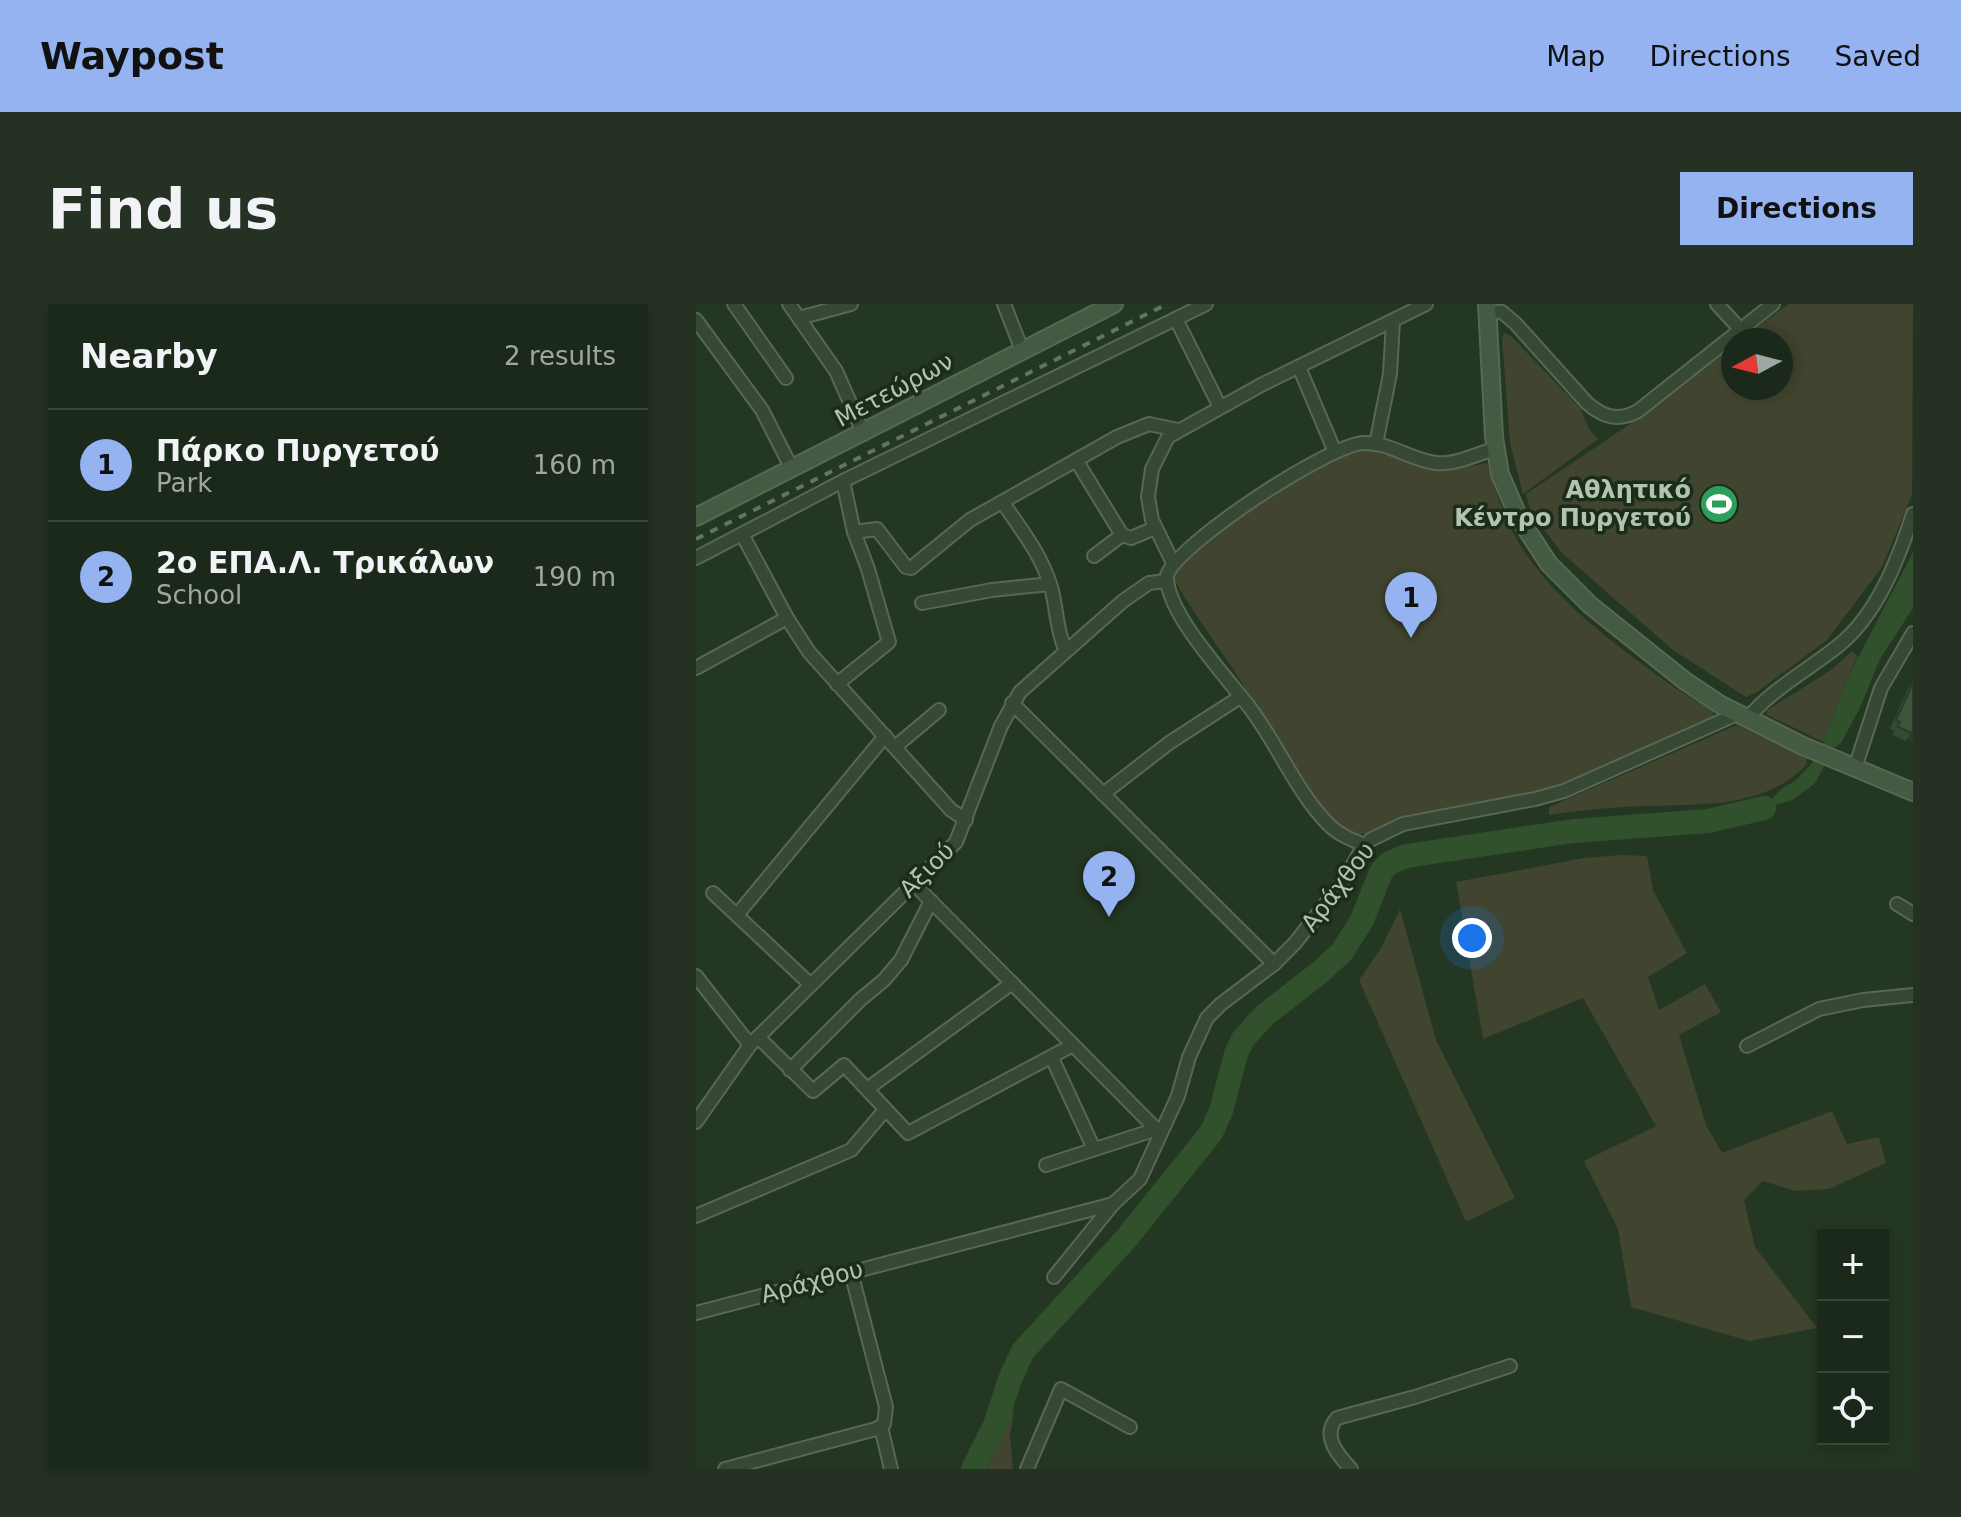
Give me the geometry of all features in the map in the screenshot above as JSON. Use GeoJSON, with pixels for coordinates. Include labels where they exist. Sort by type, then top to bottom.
{"type":"FeatureCollection","features":[{"type":"Feature","properties":{"kind":"street"},"geometry":{"type":"LineString","coordinates":[[734,304],[786,378]]}},
{"type":"Feature","properties":{"kind":"street"},"geometry":{"type":"LineString","coordinates":[[789,304],[836,371],[864,434]]}},
{"type":"Feature","properties":{"kind":"street"},"geometry":{"type":"LineString","coordinates":[[799,318],[851,304]]}},
{"type":"Feature","properties":{"kind":"street"},"geometry":{"type":"LineString","coordinates":[[1004,304],[1022,350]]}},
{"type":"Feature","properties":{"kind":"street","name":"Μετεώρων"},"geometry":{"type":"LineString","coordinates":[[696,517],[1114,304]]}},
{"type":"Feature","properties":{"kind":"street"},"geometry":{"type":"LineString","coordinates":[[696,558],[843,481],[1206,304]]}},
{"type":"Feature","properties":{"kind":"street"},"geometry":{"type":"LineString","coordinates":[[1173,563],[1155,528],[1148,506],[1149,481],[1159,451],[1168,437],[1220,407],[1426,304]]}},
{"type":"Feature","properties":{"kind":"street"},"geometry":{"type":"LineString","coordinates":[[1717,304],[1739,328]]}},
{"type":"Feature","properties":{"kind":"street"},"geometry":{"type":"LineString","coordinates":[[1741,328],[1773,304]]}},
{"type":"Feature","properties":{"kind":"street"},"geometry":{"type":"LineString","coordinates":[[1721,344],[1638,411],[1627,416],[1611,417],[1598,413],[1587,403],[1515,323],[1502,312],[1487,308],[1500,474],[1535,546],[1559,575],[1590,605],[1658,660],[1742,716],[1803,746],[1913,792]]}},
{"type":"Feature","properties":{"kind":"street"},"geometry":{"type":"LineString","coordinates":[[1176,319],[1220,407]]}},
{"type":"Feature","properties":{"kind":"street"},"geometry":{"type":"LineString","coordinates":[[696,320],[762,410],[792,469]]}},
{"type":"Feature","properties":{"kind":"street"},"geometry":{"type":"LineString","coordinates":[[1376,444],[1392,366],[1393,321]]}},
{"type":"Feature","properties":{"kind":"street"},"geometry":{"type":"LineString","coordinates":[[1299,367],[1335,452]]}},
{"type":"Feature","properties":{"kind":"street"},"geometry":{"type":"LineString","coordinates":[[854,532],[877,529],[906,567],[911,568],[970,520],[1076,460],[1144,425],[1178,430]]}},
{"type":"Feature","properties":{"kind":"street"},"geometry":{"type":"LineString","coordinates":[[1365,845],[1339,833],[1323,818],[1192,631],[1167,581],[1173,563],[1256,499],[1335,452],[1356,444],[1376,444],[1438,463],[1496,448]]}},
{"type":"Feature","properties":{"kind":"street"},"geometry":{"type":"LineString","coordinates":[[1076,460],[1122,535],[1131,538],[1155,528]]}},
{"type":"Feature","properties":{"kind":"street"},"geometry":{"type":"LineString","coordinates":[[837,684],[889,642],[854,532],[843,481]]}},
{"type":"Feature","properties":{"kind":"street"},"geometry":{"type":"LineString","coordinates":[[1003,503],[1033,547],[1050,584],[1059,635],[1065,649]]}},
{"type":"Feature","properties":{"kind":"street","name":"Αράχθου"},"geometry":{"type":"LineString","coordinates":[[1054,1277],[1113,1204],[1140,1179],[1149,1163],[1158,1131],[1178,1096],[1189,1057],[1207,1018],[1274,964],[1315,919],[1345,879],[1365,845],[1384,831],[1403,824],[1564,791],[1742,716],[1842,643],[1856,628],[1891,572],[1913,514]]}},
{"type":"Feature","properties":{"kind":"street"},"geometry":{"type":"LineString","coordinates":[[742,534],[809,652],[951,810],[966,820]]}},
{"type":"Feature","properties":{"kind":"street"},"geometry":{"type":"LineString","coordinates":[[1094,556],[1122,535]]}},
{"type":"Feature","properties":{"kind":"street","name":"Αξιού"},"geometry":{"type":"LineString","coordinates":[[696,1122],[754,1041],[956,842],[1012,703],[1025,686],[1134,593],[1153,582],[1167,581]]}},
{"type":"Feature","properties":{"kind":"street"},"geometry":{"type":"LineString","coordinates":[[922,603],[1050,584]]}},
{"type":"Feature","properties":{"kind":"street"},"geometry":{"type":"LineString","coordinates":[[696,668],[787,618]]}},
{"type":"Feature","properties":{"kind":"street"},"geometry":{"type":"LineString","coordinates":[[1851,766],[1881,688],[1913,633]]}},
{"type":"Feature","properties":{"kind":"street"},"geometry":{"type":"LineString","coordinates":[[1103,794],[1169,743],[1240,697]]}},
{"type":"Feature","properties":{"kind":"street"},"geometry":{"type":"LineString","coordinates":[[1012,703],[1274,964]]}},
{"type":"Feature","properties":{"kind":"street"},"geometry":{"type":"LineString","coordinates":[[895,747],[939,710]]}},
{"type":"Feature","properties":{"kind":"street"},"geometry":{"type":"LineString","coordinates":[[737,915],[885,736]]}},
{"type":"Feature","properties":{"kind":"street"},"geometry":{"type":"LineString","coordinates":[[914,884],[1158,1131],[1046,1165]]}},
{"type":"Feature","properties":{"kind":"street"},"geometry":{"type":"LineString","coordinates":[[713,893],[811,985]]}},
{"type":"Feature","properties":{"kind":"street"},"geometry":{"type":"LineString","coordinates":[[790,1070],[901,960],[931,901]]}},
{"type":"Feature","properties":{"kind":"street"},"geometry":{"type":"LineString","coordinates":[[1897,904],[1913,914]]}},
{"type":"Feature","properties":{"kind":"street"},"geometry":{"type":"LineString","coordinates":[[696,977],[754,1041],[813,1091],[844,1065],[908,1133],[1073,1045]]}},
{"type":"Feature","properties":{"kind":"street"},"geometry":{"type":"LineString","coordinates":[[867,1089],[1012,983]]}},
{"type":"Feature","properties":{"kind":"street"},"geometry":{"type":"LineString","coordinates":[[1747,1046],[1819,1009],[1863,1000],[1913,997]]}},
{"type":"Feature","properties":{"kind":"street"},"geometry":{"type":"LineString","coordinates":[[1052,1058],[1094,1149]]}},
{"type":"Feature","properties":{"kind":"street"},"geometry":{"type":"LineString","coordinates":[[696,1216],[851,1150],[885,1110]]}},
{"type":"Feature","properties":{"kind":"street","name":"Αράχθου"},"geometry":{"type":"LineString","coordinates":[[696,1313],[1113,1204]]}},
{"type":"Feature","properties":{"kind":"street"},"geometry":{"type":"LineString","coordinates":[[732,1468],[881,1427],[886,1421],[886,1407],[851,1272]]}},
{"type":"Feature","properties":{"kind":"street"},"geometry":{"type":"LineString","coordinates":[[1351,1469],[1336,1452],[1331,1440],[1330,1428],[1337,1418],[1510,1366]]}},
{"type":"Feature","properties":{"kind":"street"},"geometry":{"type":"LineString","coordinates":[[1027,1469],[1061,1389],[1130,1427]]}},
{"type":"Feature","properties":{"kind":"street"},"geometry":{"type":"LineString","coordinates":[[881,1427],[891,1469]]}},
{"type":"Feature","properties":{"kind":"shaded area","name":"Αθλητικό Κέντρο Πυργετού"},"geometry":{"type":"Polygon","coordinates":[[[1789,304],[1913,304],[1912,495],[1882,567],[1827,640],[1746,697],[1673,650],[1561,552],[1531,512],[1526,494],[1651,410],[1721,354],[1721,400],[1793,400],[1793,328],[1756,328],[1789,304]]]}},
{"type":"Feature","properties":{"kind":"shaded area"},"geometry":{"type":"Polygon","coordinates":[[[1504,333],[1511,336],[1580,408],[1589,429],[1598,439],[1523,494],[1510,443],[1504,333]]]}},
{"type":"Feature","properties":{"kind":"shaded area"},"geometry":{"type":"Polygon","coordinates":[[[1373,447],[1438,469],[1487,463],[1500,504],[1519,543],[1550,584],[1608,638],[1713,712],[1713,720],[1609,768],[1545,792],[1420,814],[1360,834],[1345,833],[1333,823],[1305,786],[1172,576],[1174,568],[1218,532],[1294,479],[1321,464],[1373,447]]]}},
{"type":"Feature","properties":{"kind":"shaded area"},"geometry":{"type":"Polygon","coordinates":[[[1913,552],[1913,608],[1880,659],[1859,710],[1841,743],[1834,748],[1815,783],[1793,800],[1764,808],[1812,763],[1824,742],[1846,681],[1913,552]]]}},
{"type":"Feature","properties":{"kind":"shaded area"},"geometry":{"type":"Polygon","coordinates":[[[1852,651],[1858,656],[1824,742],[1767,715],[1766,711],[1831,670],[1852,651]]]}},
{"type":"Feature","properties":{"kind":"shaded area"},"geometry":{"type":"Polygon","coordinates":[[[1737,725],[1806,758],[1807,764],[1790,779],[1752,797],[1708,804],[1608,808],[1549,815],[1549,807],[1737,725]]]}},
{"type":"Feature","properties":{"kind":"shaded area"},"geometry":{"type":"Polygon","coordinates":[[[1647,856],[1653,890],[1687,953],[1648,977],[1659,1010],[1705,984],[1721,1012],[1679,1035],[1706,1125],[1722,1153],[1832,1111],[1847,1144],[1879,1137],[1886,1163],[1829,1189],[1795,1191],[1763,1181],[1744,1200],[1755,1247],[1817,1328],[1749,1341],[1631,1307],[1618,1229],[1584,1161],[1656,1126],[1583,998],[1483,1039],[1456,882],[1584,858],[1647,856]]]}},
{"type":"Feature","properties":{"kind":"shaded area"},"geometry":{"type":"Polygon","coordinates":[[[1400,909],[1436,1040],[1515,1198],[1466,1222],[1359,980],[1380,950],[1400,909]]]}},
{"type":"Feature","properties":{"kind":"shaded area"},"geometry":{"type":"Polygon","coordinates":[[[1011,1411],[1014,1412],[1010,1436],[1013,1469],[987,1469],[1011,1411]]]}},
{"type":"Feature","properties":{"kind":"building"},"geometry":{"type":"Polygon","coordinates":[[[1913,683],[1912,733],[1898,727],[1900,722],[1896,720],[1913,683]]]}},
{"type":"Feature","properties":{"kind":"waterway"},"geometry":{"type":"LineString","coordinates":[[973,1469],[995,1425],[1023,1351],[1125,1240],[1211,1133],[1243,1039],[1265,1015],[1342,952],[1362,920],[1381,872],[1389,863],[1406,856],[1573,831],[1708,821],[1764,808]]}},
{"type":"Feature","properties":{"kind":"railway"},"geometry":{"type":"LineString","coordinates":[[696,539],[1167,304]]}},
{"type":"Feature","properties":{"kind":"place","name":"Αθλητικό Κέντρο Πυργετού"},"geometry":{"type":"Point","coordinates":[1719,504]}},
{"type":"Feature","properties":{"kind":"place","name":"Πάρκο Πυργετού"},"geometry":{"type":"Point","coordinates":[1411,638]}},
{"type":"Feature","properties":{"kind":"place","name":"2ο ΕΠΑ.Λ. Τρικάλων"},"geometry":{"type":"Point","coordinates":[1109,917]}}]}
